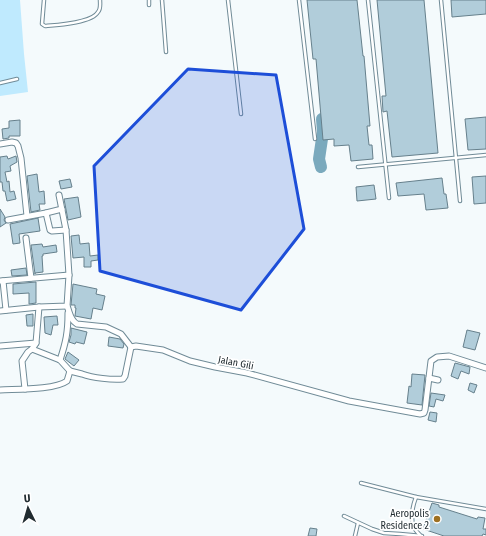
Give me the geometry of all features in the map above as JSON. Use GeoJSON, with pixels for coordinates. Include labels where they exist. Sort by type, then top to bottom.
{"type":"FeatureCollection","features":[{"type":"Feature","properties":{"kind":"street"},"geometry":{"type":"LineString","coordinates":[[0,144],[12,142],[16,143],[18,146],[21,158],[27,216]]}},
{"type":"Feature","properties":{"kind":"street"},"geometry":{"type":"LineString","coordinates":[[59,195],[66,230],[69,275],[66,342],[60,360]]}},
{"type":"Feature","properties":{"kind":"street"},"geometry":{"type":"LineString","coordinates":[[8,220],[46,213],[62,208]]}},
{"type":"Feature","properties":{"kind":"street"},"geometry":{"type":"LineString","coordinates":[[46,213],[50,230],[66,230]]}},
{"type":"Feature","properties":{"kind":"street"},"geometry":{"type":"LineString","coordinates":[[26,238],[31,278]]}},
{"type":"Feature","properties":{"kind":"street"},"geometry":{"type":"LineString","coordinates":[[68,306],[3,310],[2,281],[69,275]]}},
{"type":"Feature","properties":{"kind":"street"},"geometry":{"type":"LineString","coordinates":[[32,349],[60,360],[70,371],[83,375],[114,380],[123,379],[125,376],[131,347],[121,334],[106,327],[77,324],[72,319],[68,306]]}},
{"type":"Feature","properties":{"kind":"street"},"geometry":{"type":"LineString","coordinates":[[25,389],[22,362],[36,343],[39,307]]}},
{"type":"Feature","properties":{"kind":"street"},"geometry":{"type":"LineString","coordinates":[[0,346],[36,343]]}},
{"type":"Feature","properties":{"kind":"street","name":"Jalan Gili"},"geometry":{"type":"LineString","coordinates":[[131,347],[136,346],[163,350],[190,361],[247,373],[349,401],[420,414],[424,413],[425,410],[429,378]]}},
{"type":"Feature","properties":{"kind":"street"},"geometry":{"type":"LineString","coordinates":[[438,380],[429,378],[431,362],[437,356],[449,356],[486,368]]}},
{"type":"Feature","properties":{"kind":"street"},"geometry":{"type":"LineString","coordinates":[[0,390],[47,387],[63,384],[67,381],[70,371]]}},
{"type":"Feature","properties":{"kind":"lane"},"geometry":{"type":"LineString","coordinates":[[44,0],[42,24],[45,26],[70,24],[93,17],[98,14],[100,0]]}},
{"type":"Feature","properties":{"kind":"lane"},"geometry":{"type":"LineString","coordinates":[[149,0],[149,5]]}},
{"type":"Feature","properties":{"kind":"lane"},"geometry":{"type":"LineString","coordinates":[[162,0],[166,52]]}},
{"type":"Feature","properties":{"kind":"lane"},"geometry":{"type":"LineString","coordinates":[[228,0],[241,114]]}},
{"type":"Feature","properties":{"kind":"lane"},"geometry":{"type":"LineString","coordinates":[[299,0],[315,139]]}},
{"type":"Feature","properties":{"kind":"lane"},"geometry":{"type":"LineString","coordinates":[[368,0],[389,198]]}},
{"type":"Feature","properties":{"kind":"lane"},"geometry":{"type":"LineString","coordinates":[[441,0],[460,201]]}},
{"type":"Feature","properties":{"kind":"lane"},"geometry":{"type":"LineString","coordinates":[[0,83],[17,79]]}},
{"type":"Feature","properties":{"kind":"lane"},"geometry":{"type":"LineString","coordinates":[[358,167],[486,155]]}},
{"type":"Feature","properties":{"kind":"lane"},"geometry":{"type":"LineString","coordinates":[[361,483],[416,496],[486,509]]}},
{"type":"Feature","properties":{"kind":"lane"},"geometry":{"type":"LineString","coordinates":[[416,496],[413,506],[412,519],[414,527],[421,536]]}},
{"type":"Feature","properties":{"kind":"lane"},"geometry":{"type":"LineString","coordinates":[[344,516],[384,533],[421,536]]}},
{"type":"Feature","properties":{"kind":"lane"},"geometry":{"type":"LineString","coordinates":[[355,536],[358,523]]}},
{"type":"Feature","properties":{"kind":"highlighted area"},"geometry":{"type":"Polygon","coordinates":[[[188,69],[276,75],[304,229],[241,310],[100,271],[94,166],[188,69]]]}},
{"type":"Feature","properties":{"kind":"shaded area"},"geometry":{"type":"Polygon","coordinates":[[[0,0],[20,0],[28,92],[0,96],[0,0]]]}},
{"type":"Feature","properties":{"kind":"building"},"geometry":{"type":"Polygon","coordinates":[[[307,0],[357,0],[364,56],[370,126],[367,126],[369,145],[372,145],[373,159],[351,161],[349,145],[334,146],[334,139],[323,140],[316,59],[313,59],[307,0]]]}},
{"type":"Feature","properties":{"kind":"building"},"geometry":{"type":"Polygon","coordinates":[[[377,0],[424,0],[438,153],[392,157],[387,111],[383,112],[382,96],[386,96],[377,0]]]}},
{"type":"Feature","properties":{"kind":"building"},"geometry":{"type":"Polygon","coordinates":[[[451,0],[486,0],[486,14],[452,17],[451,0]]]}},
{"type":"Feature","properties":{"kind":"building"},"geometry":{"type":"Polygon","coordinates":[[[486,117],[486,149],[468,150],[465,119],[486,117]]]}},
{"type":"Feature","properties":{"kind":"building"},"geometry":{"type":"Polygon","coordinates":[[[20,120],[20,136],[9,136],[9,138],[3,139],[2,129],[9,128],[9,121],[20,120]]]}},
{"type":"Feature","properties":{"kind":"building"},"geometry":{"type":"Polygon","coordinates":[[[7,156],[8,159],[16,156],[17,162],[10,166],[11,171],[5,172],[7,182],[9,181],[10,192],[14,191],[16,199],[7,201],[5,191],[3,191],[2,182],[0,182],[0,157],[7,156]]]}},
{"type":"Feature","properties":{"kind":"building"},"geometry":{"type":"Polygon","coordinates":[[[37,174],[39,192],[44,191],[45,204],[39,204],[40,210],[31,212],[27,176],[37,174]]]}},
{"type":"Feature","properties":{"kind":"building"},"geometry":{"type":"Polygon","coordinates":[[[486,176],[486,203],[474,204],[472,177],[486,176]]]}},
{"type":"Feature","properties":{"kind":"building"},"geometry":{"type":"Polygon","coordinates":[[[442,178],[448,208],[426,210],[424,194],[398,196],[396,183],[442,178]]]}},
{"type":"Feature","properties":{"kind":"building"},"geometry":{"type":"Polygon","coordinates":[[[70,179],[72,187],[61,189],[59,181],[70,179]]]}},
{"type":"Feature","properties":{"kind":"building"},"geometry":{"type":"Polygon","coordinates":[[[374,185],[376,199],[357,201],[356,187],[374,185]]]}},
{"type":"Feature","properties":{"kind":"building"},"geometry":{"type":"Polygon","coordinates":[[[78,197],[81,217],[68,220],[64,199],[78,197]]]}},
{"type":"Feature","properties":{"kind":"building"},"geometry":{"type":"Polygon","coordinates":[[[0,209],[5,217],[4,220],[6,223],[0,227],[0,209]]]}},
{"type":"Feature","properties":{"kind":"building"},"geometry":{"type":"Polygon","coordinates":[[[38,218],[40,231],[19,234],[20,243],[13,244],[10,224],[38,218]]]}},
{"type":"Feature","properties":{"kind":"building"},"geometry":{"type":"Polygon","coordinates":[[[79,235],[80,244],[89,243],[90,256],[98,255],[98,260],[91,261],[91,267],[84,267],[84,257],[73,258],[71,236],[79,235]]]}},
{"type":"Feature","properties":{"kind":"building"},"geometry":{"type":"Polygon","coordinates":[[[42,244],[43,247],[56,245],[57,252],[43,254],[43,272],[35,274],[31,245],[42,244]]]}},
{"type":"Feature","properties":{"kind":"building"},"geometry":{"type":"Polygon","coordinates":[[[26,268],[27,275],[12,276],[11,270],[26,268]]]}},
{"type":"Feature","properties":{"kind":"building"},"geometry":{"type":"Polygon","coordinates":[[[36,282],[36,303],[29,304],[29,293],[13,294],[13,284],[36,282]]]}},
{"type":"Feature","properties":{"kind":"building"},"geometry":{"type":"Polygon","coordinates":[[[73,284],[97,289],[96,294],[105,296],[102,310],[93,308],[91,319],[75,316],[75,305],[71,305],[73,284]]]}},
{"type":"Feature","properties":{"kind":"building"},"geometry":{"type":"Polygon","coordinates":[[[33,314],[33,326],[27,326],[26,315],[33,314]]]}},
{"type":"Feature","properties":{"kind":"building"},"geometry":{"type":"Polygon","coordinates":[[[57,316],[58,325],[53,325],[51,335],[45,333],[44,317],[57,316]]]}},
{"type":"Feature","properties":{"kind":"building"},"geometry":{"type":"Polygon","coordinates":[[[71,328],[87,332],[84,344],[69,342],[71,328]]]}},
{"type":"Feature","properties":{"kind":"building"},"geometry":{"type":"Polygon","coordinates":[[[467,330],[480,333],[475,350],[463,347],[467,330]]]}},
{"type":"Feature","properties":{"kind":"building"},"geometry":{"type":"Polygon","coordinates":[[[109,337],[120,339],[124,344],[123,348],[108,346],[109,337]]]}},
{"type":"Feature","properties":{"kind":"building"},"geometry":{"type":"Polygon","coordinates":[[[68,352],[79,360],[74,366],[65,359],[68,352]]]}},
{"type":"Feature","properties":{"kind":"building"},"geometry":{"type":"Polygon","coordinates":[[[455,363],[470,367],[469,374],[461,371],[458,379],[451,376],[455,363]]]}},
{"type":"Feature","properties":{"kind":"building"},"geometry":{"type":"Polygon","coordinates":[[[412,374],[425,375],[422,405],[407,403],[409,386],[411,387],[412,374]]]}},
{"type":"Feature","properties":{"kind":"building"},"geometry":{"type":"Polygon","coordinates":[[[470,383],[477,385],[474,393],[468,390],[470,383]]]}},
{"type":"Feature","properties":{"kind":"building"},"geometry":{"type":"Polygon","coordinates":[[[431,393],[445,395],[443,401],[436,399],[434,407],[429,406],[431,393]]]}},
{"type":"Feature","properties":{"kind":"building"},"geometry":{"type":"Polygon","coordinates":[[[430,412],[437,413],[436,422],[428,420],[430,412]]]}},
{"type":"Feature","properties":{"kind":"building","name":"Aeropolis Residence 2"},"geometry":{"type":"Polygon","coordinates":[[[432,503],[439,505],[439,507],[477,519],[478,517],[485,518],[483,529],[486,529],[486,535],[444,536],[423,529],[432,503]]]}},
{"type":"Feature","properties":{"kind":"building"},"geometry":{"type":"Polygon","coordinates":[[[310,528],[317,529],[316,536],[308,536],[310,528]]]}},
{"type":"Feature","properties":{"kind":"waterway"},"geometry":{"type":"LineString","coordinates":[[321,167],[319,159],[323,132],[322,119]]}},
{"type":"Feature","properties":{"kind":"place","name":"Aeropolis Residence 2"},"geometry":{"type":"Point","coordinates":[437,519]}}]}
